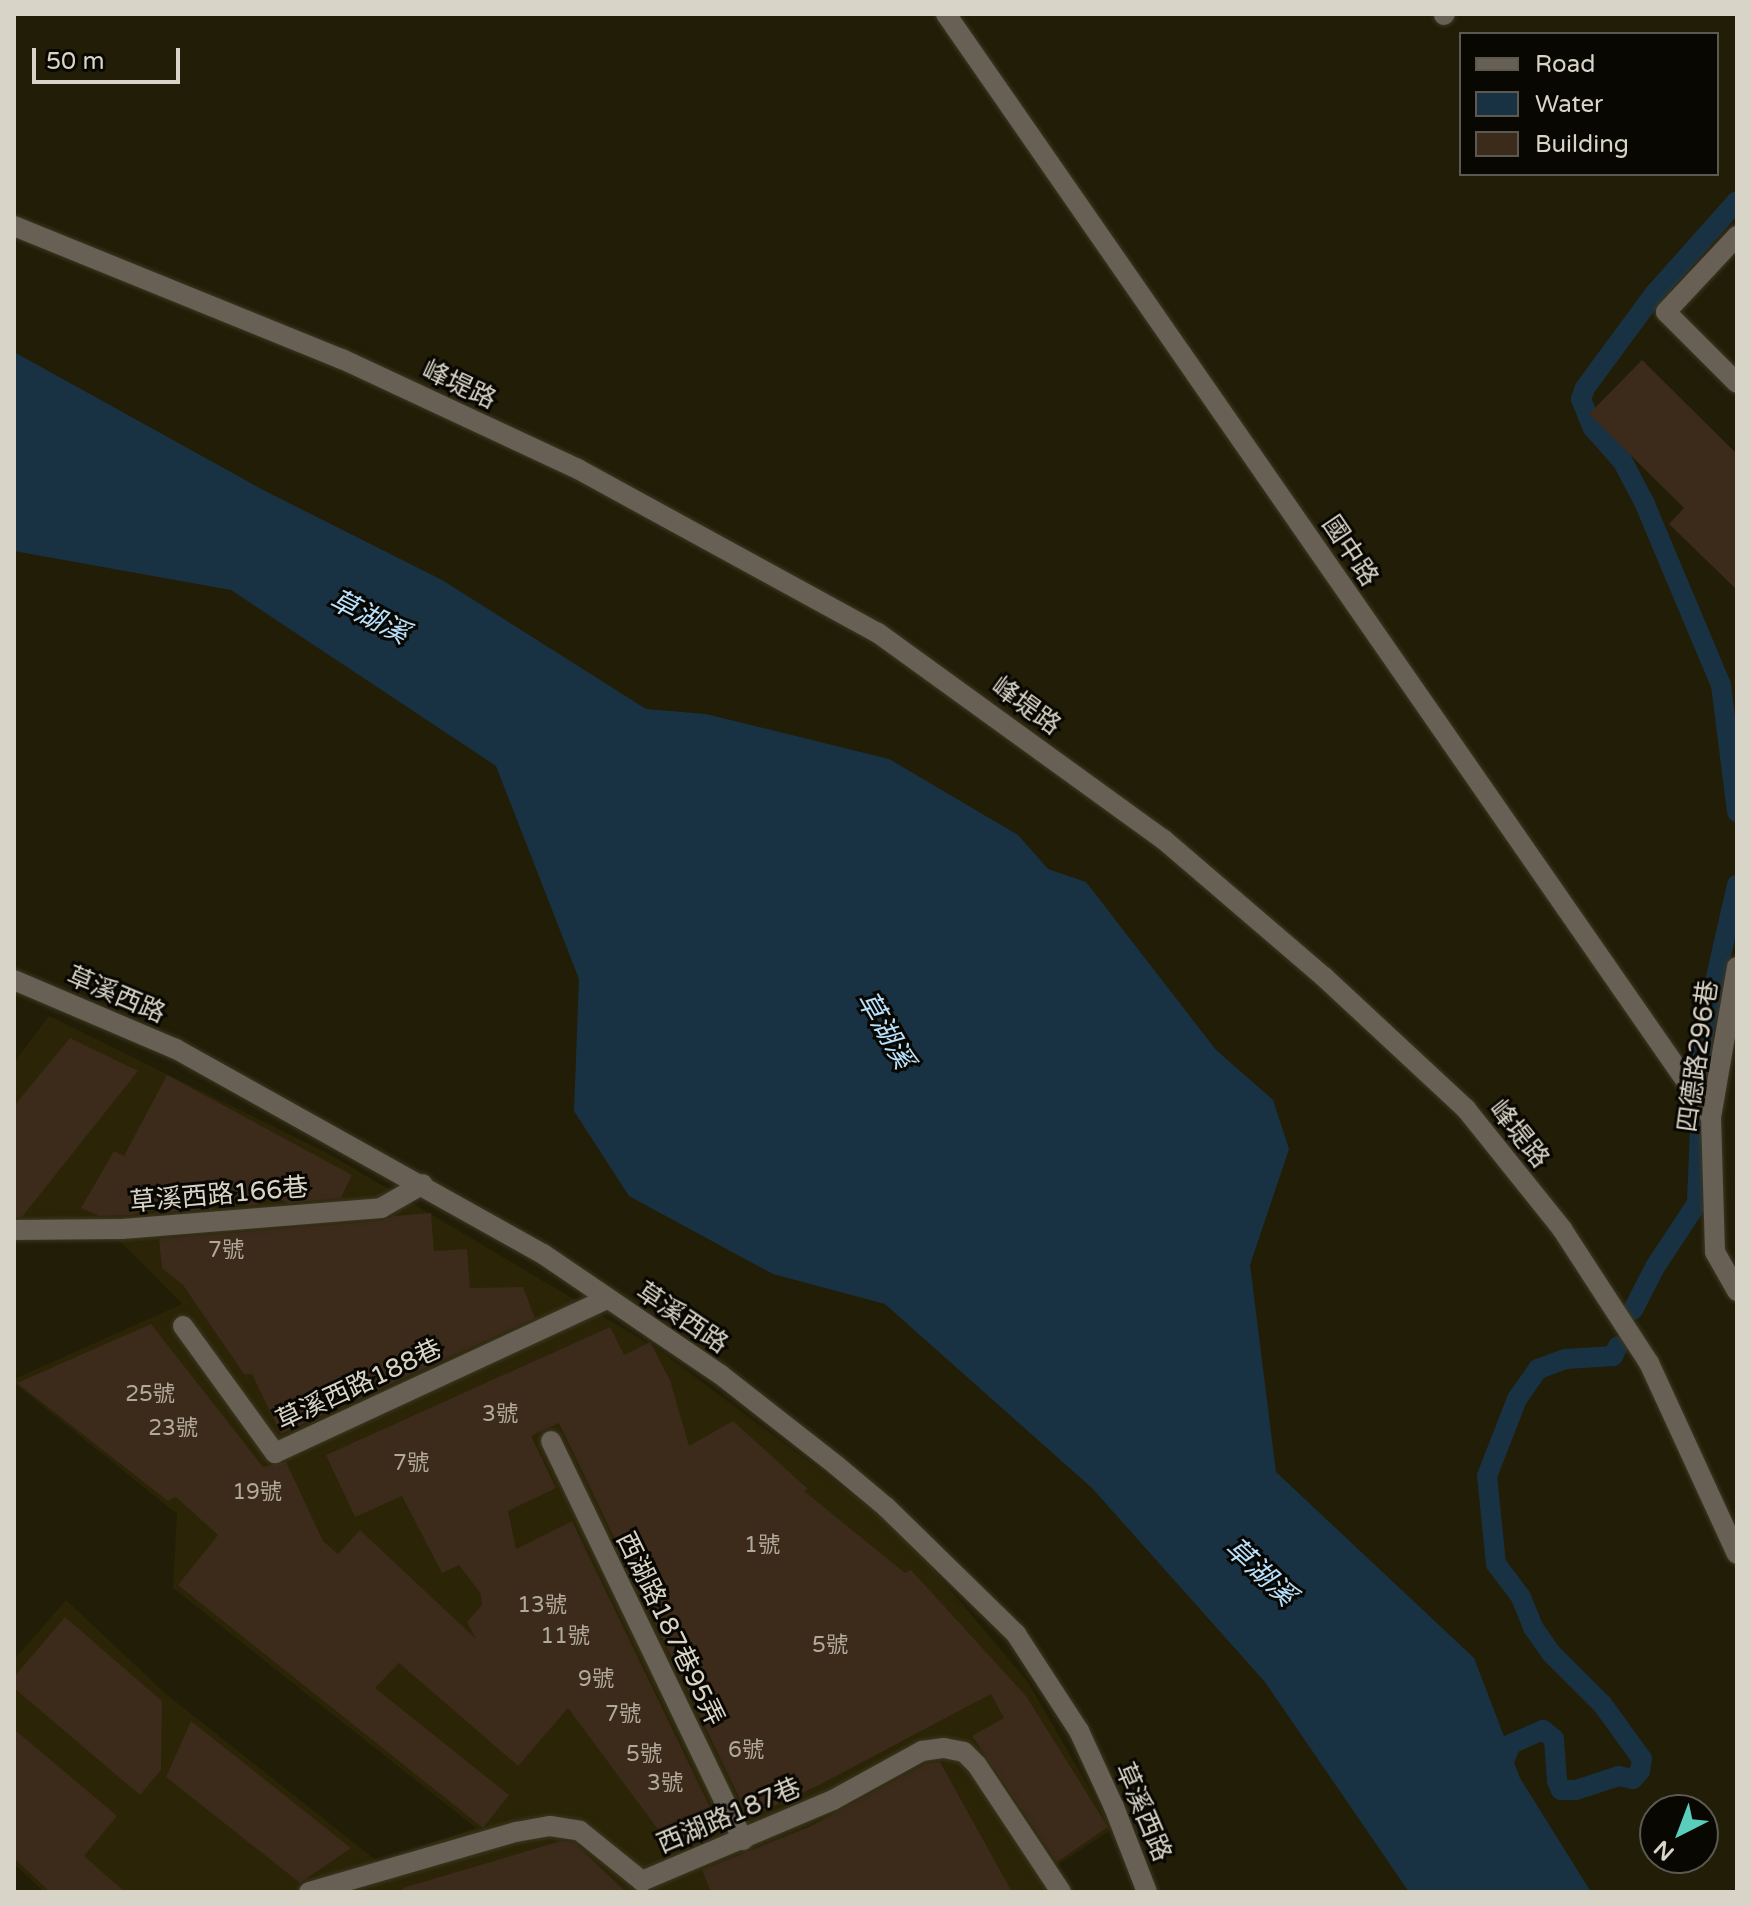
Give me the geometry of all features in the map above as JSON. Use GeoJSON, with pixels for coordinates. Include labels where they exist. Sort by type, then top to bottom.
{"type":"FeatureCollection","features":[{"type":"Feature","properties":{"kind":"street","name":"國中路"},"geometry":{"type":"LineString","coordinates":[[946,14],[1710,1116]]}},
{"type":"Feature","properties":{"kind":"street","name":"峰堤路"},"geometry":{"type":"LineString","coordinates":[[14,226],[342,359],[578,469],[878,633],[1163,839],[1324,977],[1466,1109],[1562,1229],[1649,1363],[1737,1554]]}},
{"type":"Feature","properties":{"kind":"street"},"geometry":{"type":"LineString","coordinates":[[1737,236],[1666,312],[1737,383]]}},
{"type":"Feature","properties":{"kind":"street","name":"四德路296巷"},"geometry":{"type":"LineString","coordinates":[[1737,967],[1710,1116],[1715,1252],[1737,1291]]}},
{"type":"Feature","properties":{"kind":"street","name":"草溪西路"},"geometry":{"type":"LineString","coordinates":[[14,980],[176,1049],[423,1184],[543,1254],[721,1375],[837,1466],[886,1507],[1016,1634],[1079,1731],[1114,1807],[1147,1892]]}},
{"type":"Feature","properties":{"kind":"street","name":"草溪西路166巷"},"geometry":{"type":"LineString","coordinates":[[14,1230],[122,1229],[381,1208],[423,1184]]}},
{"type":"Feature","properties":{"kind":"street","name":"草溪西路188巷"},"geometry":{"type":"LineString","coordinates":[[183,1326],[275,1453],[607,1299]]}},
{"type":"Feature","properties":{"kind":"street","name":"西湖路187巷95弄"},"geometry":{"type":"LineString","coordinates":[[551,1441],[743,1840]]}},
{"type":"Feature","properties":{"kind":"street","name":"西湖路187巷"},"geometry":{"type":"LineString","coordinates":[[309,1892],[516,1832],[550,1826],[580,1831],[639,1886],[833,1800],[922,1751],[944,1748],[964,1752],[977,1765],[1061,1892]]}},
{"type":"Feature","properties":{"kind":"shaded area"},"geometry":{"type":"Polygon","coordinates":[[[49,1016],[331,1155],[658,1349],[900,1530],[1028,1682],[1113,1829],[1040,1876],[1050,1892],[44,1892],[14,1864],[14,1660],[66,1600],[166,1694],[377,1861],[476,1828],[173,1588],[177,1514],[14,1383],[14,1379],[182,1304],[114,1235],[14,1240],[14,1063],[49,1016]]]}},
{"type":"Feature","properties":{"kind":"water","name":"草湖溪"},"geometry":{"type":"Polygon","coordinates":[[[14,352],[265,491],[442,580],[646,709],[706,714],[889,759],[1018,835],[1048,869],[1086,882],[1216,1050],[1273,1100],[1289,1149],[1250,1265],[1276,1472],[1474,1658],[1520,1778],[1591,1892],[1409,1892],[1265,1682],[1092,1488],[885,1304],[773,1274],[629,1196],[574,1111],[579,979],[496,766],[231,590],[14,551],[14,352]]]}},
{"type":"Feature","properties":{"kind":"building"},"geometry":{"type":"Polygon","coordinates":[[[1642,360],[1737,454],[1737,590],[1669,524],[1684,508],[1589,414],[1642,360]]]}},
{"type":"Feature","properties":{"kind":"building"},"geometry":{"type":"Polygon","coordinates":[[[70,1038],[138,1071],[22,1217],[14,1217],[14,1106],[70,1038]]]}},
{"type":"Feature","properties":{"kind":"building"},"geometry":{"type":"Polygon","coordinates":[[[167,1075],[352,1175],[341,1198],[288,1203],[264,1192],[257,1205],[248,1206],[222,1191],[211,1209],[156,1213],[156,1209],[131,1215],[99,1216],[81,1208],[114,1151],[124,1156],[167,1075]]]}},
{"type":"Feature","properties":{"kind":"building"},"geometry":{"type":"Polygon","coordinates":[[[431,1213],[434,1251],[467,1249],[470,1288],[523,1287],[535,1318],[281,1434],[252,1374],[244,1374],[183,1285],[162,1268],[159,1239],[382,1221],[394,1216],[431,1213]]]}},
{"type":"Feature","properties":{"kind":"building"},"geometry":{"type":"Polygon","coordinates":[[[151,1324],[263,1467],[286,1462],[323,1541],[338,1554],[360,1530],[476,1639],[467,1622],[482,1605],[481,1594],[459,1565],[442,1573],[402,1496],[355,1517],[326,1455],[610,1327],[624,1355],[650,1342],[670,1380],[689,1446],[733,1421],[808,1489],[804,1491],[905,1573],[911,1570],[1026,1696],[1108,1827],[1057,1862],[972,1736],[1004,1718],[991,1694],[819,1785],[749,1818],[559,1423],[531,1436],[556,1488],[508,1511],[516,1549],[572,1521],[720,1828],[674,1851],[568,1708],[518,1766],[399,1663],[375,1688],[509,1795],[483,1828],[178,1585],[218,1535],[176,1497],[168,1501],[17,1383],[151,1324]]]}},
{"type":"Feature","properties":{"kind":"building"},"geometry":{"type":"Polygon","coordinates":[[[65,1617],[162,1701],[161,1770],[140,1795],[14,1688],[14,1677],[65,1617]]]}},
{"type":"Feature","properties":{"kind":"building"},"geometry":{"type":"Polygon","coordinates":[[[191,1721],[351,1848],[300,1883],[166,1777],[191,1721]]]}},
{"type":"Feature","properties":{"kind":"building"},"geometry":{"type":"Polygon","coordinates":[[[14,1729],[117,1816],[84,1856],[125,1892],[50,1892],[14,1858],[14,1729]]]}},
{"type":"Feature","properties":{"kind":"building"},"geometry":{"type":"Polygon","coordinates":[[[940,1762],[1012,1892],[711,1892],[702,1870],[811,1826],[926,1764],[940,1762]]]}},
{"type":"Feature","properties":{"kind":"building"},"geometry":{"type":"Polygon","coordinates":[[[561,1841],[575,1843],[626,1892],[404,1892],[403,1888],[561,1841]]]}},
{"type":"Feature","properties":{"kind":"waterway"},"geometry":{"type":"LineString","coordinates":[[1737,201],[1655,293],[1585,388],[1581,399],[1593,428],[1623,462],[1644,502],[1721,685],[1737,812]]}},
{"type":"Feature","properties":{"kind":"waterway"},"geometry":{"type":"LineString","coordinates":[[1633,1310],[1655,1267],[1697,1203],[1704,1030],[1737,885]]}},
{"type":"Feature","properties":{"kind":"waterway"},"geometry":{"type":"LineString","coordinates":[[1500,1771],[1511,1744],[1543,1730],[1554,1739],[1557,1781],[1561,1790],[1576,1790],[1619,1776],[1633,1779],[1640,1771],[1642,1759],[1602,1704],[1551,1653],[1533,1627],[1521,1597],[1496,1564],[1487,1476],[1517,1399],[1538,1369],[1566,1359],[1613,1356],[1618,1346]]}}]}
